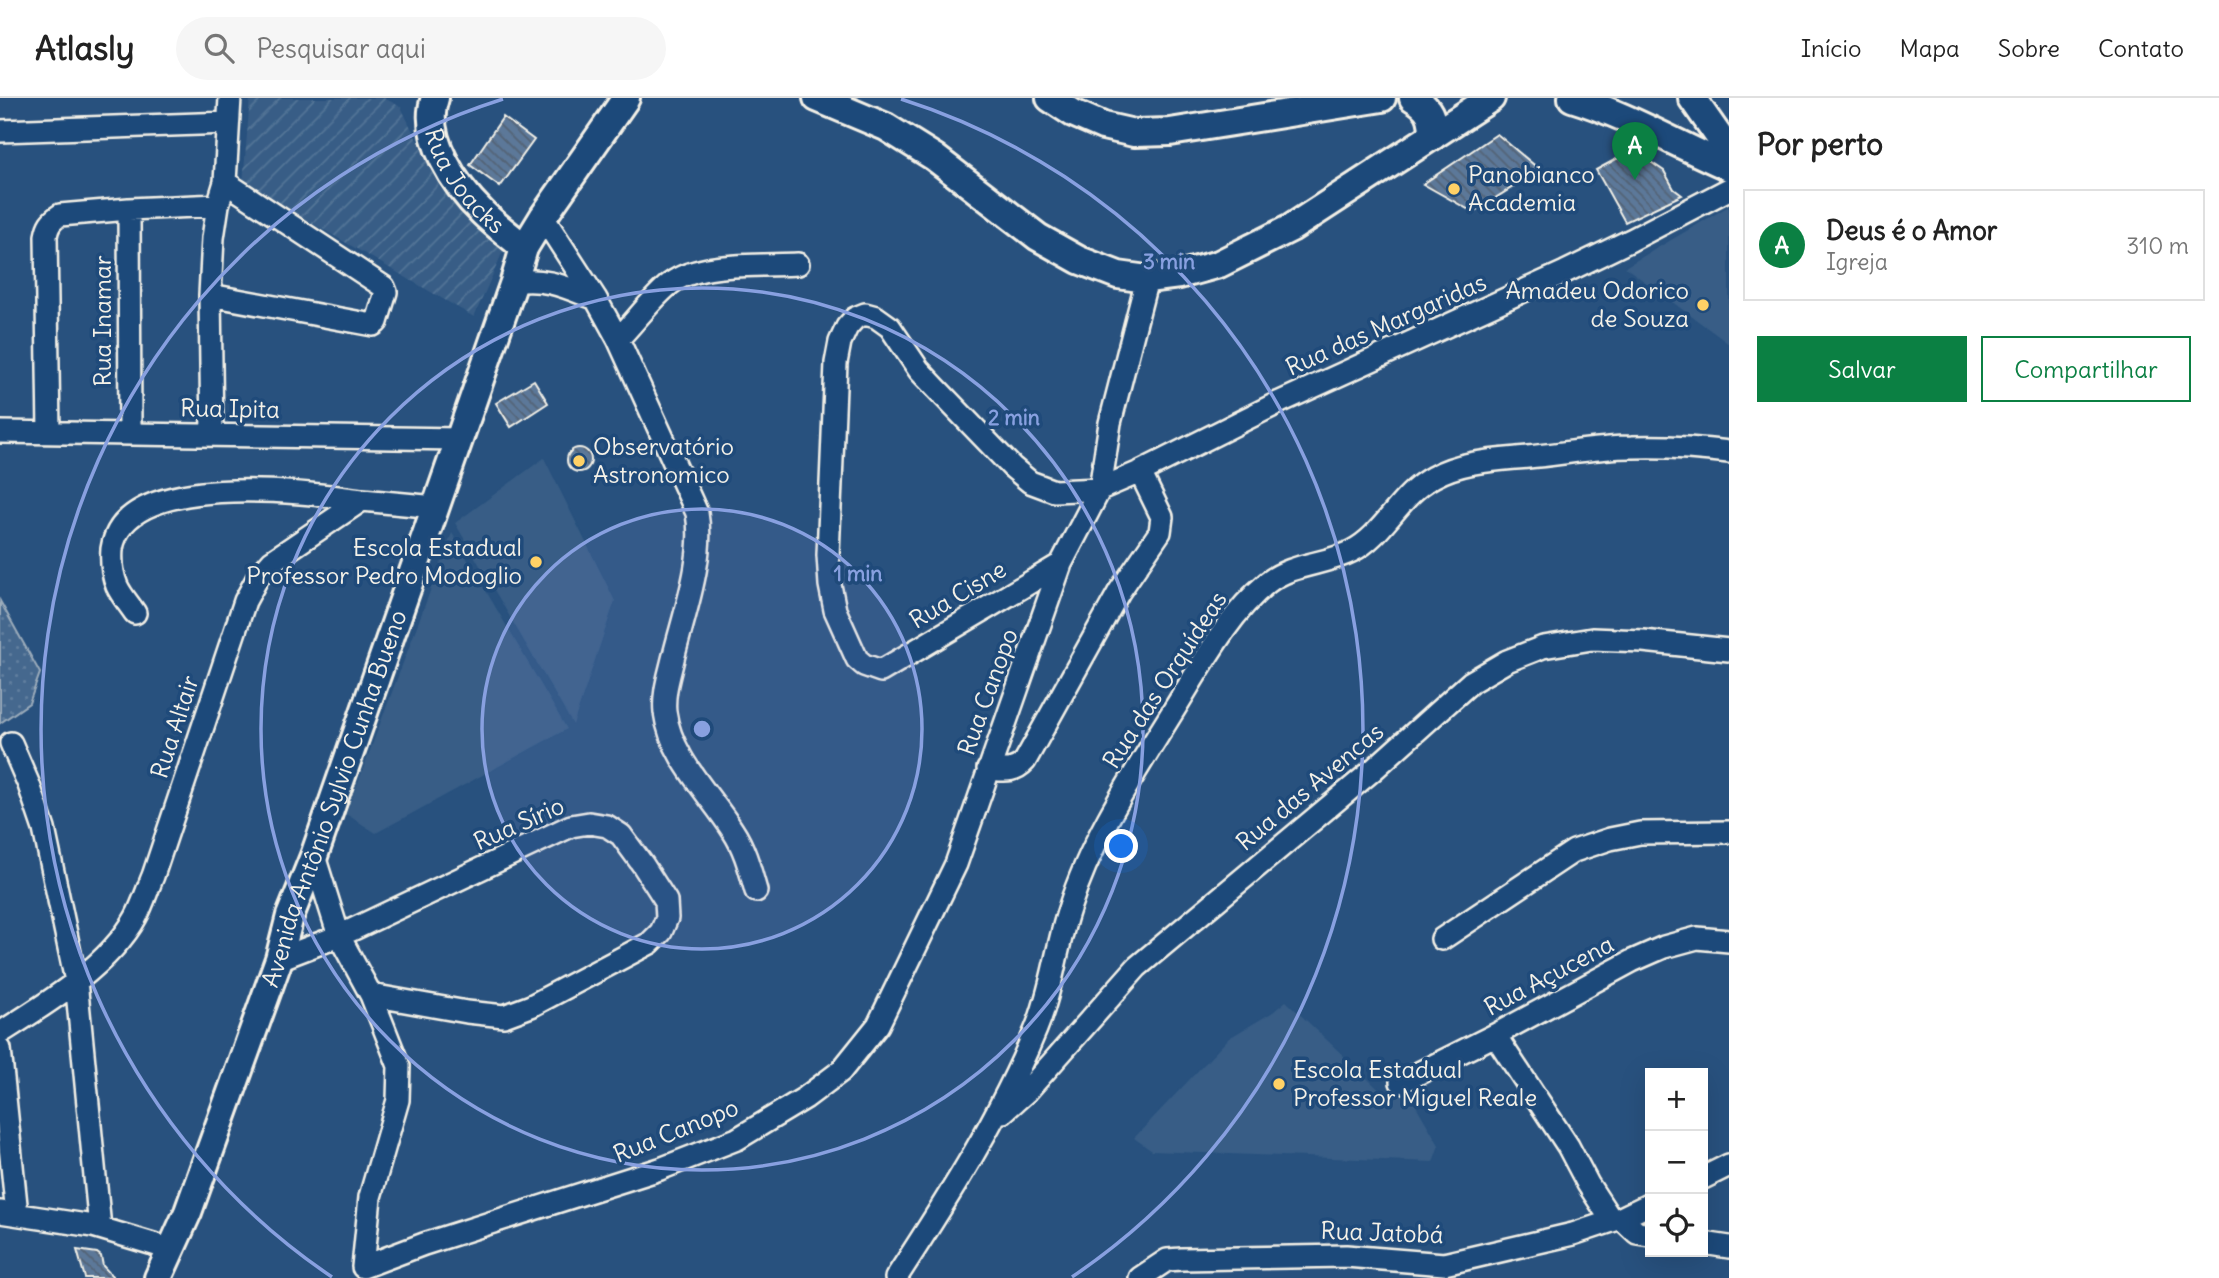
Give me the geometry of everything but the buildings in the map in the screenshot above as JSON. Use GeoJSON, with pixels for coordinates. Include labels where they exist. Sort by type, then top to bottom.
{"type":"FeatureCollection","features":[{"type":"Feature","properties":{"kind":"main road","name":"Rua Joacks"},"geometry":{"type":"LineString","coordinates":[[435,98],[431,119],[434,141],[457,183],[482,212],[524,248]]}},
{"type":"Feature","properties":{"kind":"main road","name":"Avenida Antônio Sylvio Cunha Bueno"},"geometry":{"type":"LineString","coordinates":[[158,1278],[188,1212],[279,959],[290,916],[314,856],[524,248],[626,98]]}},
{"type":"Feature","properties":{"kind":"main road"},"geometry":{"type":"LineString","coordinates":[[817,98],[886,127],[922,149],[1038,237],[1118,275],[1147,279],[1178,275],[1219,264],[1279,234],[1492,98]]}},
{"type":"Feature","properties":{"kind":"main road"},"geometry":{"type":"LineString","coordinates":[[1050,98],[1083,118],[1134,133],[1170,132],[1382,98]]}},
{"type":"Feature","properties":{"kind":"main road"},"geometry":{"type":"LineString","coordinates":[[1413,98],[1424,104],[1430,112],[1433,136]]}},
{"type":"Feature","properties":{"kind":"main road"},"geometry":{"type":"LineString","coordinates":[[1572,98],[1598,106],[1632,110],[1685,148],[1729,167]]}},
{"type":"Feature","properties":{"kind":"main road"},"geometry":{"type":"LineString","coordinates":[[1692,98],[1707,110],[1729,152]]}},
{"type":"Feature","properties":{"kind":"street"},"geometry":{"type":"LineString","coordinates":[[212,435],[213,238],[225,182],[230,98]]}},
{"type":"Feature","properties":{"kind":"street"},"geometry":{"type":"LineString","coordinates":[[0,131],[228,123]]}},
{"type":"Feature","properties":{"kind":"street"},"geometry":{"type":"LineString","coordinates":[[211,295],[373,325],[377,322],[387,292],[384,287],[225,182]]}},
{"type":"Feature","properties":{"kind":"street","name":"Rua das Margaridas"},"geometry":{"type":"LineString","coordinates":[[1100,489],[1140,472],[1280,402],[1576,267],[1729,188]]}},
{"type":"Feature","properties":{"kind":"street"},"geometry":{"type":"LineString","coordinates":[[49,432],[46,236],[53,220],[60,215],[218,205]]}},
{"type":"Feature","properties":{"kind":"street","name":"Rua Inamar"},"geometry":{"type":"LineString","coordinates":[[129,209],[130,433]]}},
{"type":"Feature","properties":{"kind":"street"},"geometry":{"type":"LineString","coordinates":[[543,217],[596,299],[618,340],[697,513],[701,531],[699,554],[667,684],[665,709],[670,735],[682,758],[735,833],[756,891]]}},
{"type":"Feature","properties":{"kind":"street"},"geometry":{"type":"LineString","coordinates":[[618,340],[670,284],[689,274],[717,268],[798,264]]}},
{"type":"Feature","properties":{"kind":"street"},"geometry":{"type":"LineString","coordinates":[[514,282],[531,279],[552,282],[596,299]]}},
{"type":"Feature","properties":{"kind":"street","name":"Rua Canopo"},"geometry":{"type":"LineString","coordinates":[[314,856],[339,936],[371,995],[399,1066],[398,1100],[370,1197],[363,1267],[424,1244],[660,1169],[737,1139],[805,1098],[841,1071],[878,1025],[956,863],[1061,564],[1100,489],[1110,423],[1147,279]]}},
{"type":"Feature","properties":{"kind":"street","name":"Rua Cisne"},"geometry":{"type":"LineString","coordinates":[[1061,564],[881,671],[864,665],[857,659],[835,610],[828,555],[836,363],[844,334],[855,318],[865,314],[876,317],[890,327],[919,370],[1012,467],[1030,482],[1054,491],[1100,489]]}},
{"type":"Feature","properties":{"kind":"street","name":"Rua Ipita"},"geometry":{"type":"LineString","coordinates":[[0,432],[460,439]]}},
{"type":"Feature","properties":{"kind":"street","name":"Rua das Orquídeas"},"geometry":{"type":"LineString","coordinates":[[994,1121],[1038,1024],[1069,909],[1092,848],[1127,785],[1220,635],[1250,598],[1270,580],[1293,569],[1353,551],[1374,536],[1399,504],[1416,489],[1433,477],[1456,467],[1629,447],[1729,452]]}},
{"type":"Feature","properties":{"kind":"street"},"geometry":{"type":"LineString","coordinates":[[988,769],[1010,771],[1025,761],[1119,592],[1160,532],[1162,517],[1140,472]]}},
{"type":"Feature","properties":{"kind":"street"},"geometry":{"type":"LineString","coordinates":[[135,613],[118,589],[112,573],[114,539],[121,525],[137,512],[162,499],[194,493],[279,491],[436,507]]}},
{"type":"Feature","properties":{"kind":"street","name":"Rua Altair"},"geometry":{"type":"LineString","coordinates":[[0,1033],[76,981],[113,947],[135,918],[153,876],[244,601],[258,577],[272,561],[362,500]]}},
{"type":"Feature","properties":{"kind":"street","name":"Rua das Avencas"},"geometry":{"type":"LineString","coordinates":[[994,1121],[1028,1090],[1137,967],[1373,770],[1471,682],[1507,661],[1542,647],[1592,639],[1729,650]]}},
{"type":"Feature","properties":{"kind":"street"},"geometry":{"type":"LineString","coordinates":[[11,743],[44,830],[76,981],[100,1228]]}},
{"type":"Feature","properties":{"kind":"street","name":"Rua Sírio"},"geometry":{"type":"LineString","coordinates":[[279,959],[339,936],[571,826],[589,823],[607,826],[621,835],[666,901],[667,918],[662,932],[650,943],[531,1006],[504,1016],[371,995]]}},
{"type":"Feature","properties":{"kind":"street"},"geometry":{"type":"LineString","coordinates":[[1442,939],[1574,851],[1610,839],[1640,833],[1729,832]]}},
{"type":"Feature","properties":{"kind":"street","name":"Rua Açucena"},"geometry":{"type":"LineString","coordinates":[[1401,1082],[1632,961],[1664,947],[1697,938],[1729,941]]}},
{"type":"Feature","properties":{"kind":"street"},"geometry":{"type":"LineString","coordinates":[[1494,1035],[1568,1146],[1588,1184],[1617,1220],[1637,1233],[1645,1234]]}},
{"type":"Feature","properties":{"kind":"street"},"geometry":{"type":"LineString","coordinates":[[0,1049],[9,1213],[100,1228],[170,1248]]}},
{"type":"Feature","properties":{"kind":"street"},"geometry":{"type":"LineString","coordinates":[[896,1278],[994,1121]]}},
{"type":"Feature","properties":{"kind":"street"},"geometry":{"type":"LineString","coordinates":[[1708,1176],[1729,1165]]}},
{"type":"Feature","properties":{"kind":"street","name":"Rua Jatobá"},"geometry":{"type":"LineString","coordinates":[[1140,1278],[1167,1261],[1182,1259],[1346,1256],[1444,1265],[1536,1244],[1617,1220],[1645,1206]]}},
{"type":"Feature","properties":{"kind":"street"},"geometry":{"type":"LineString","coordinates":[[1708,1244],[1729,1247]]}},
{"type":"Feature","properties":{"kind":"street"},"geometry":{"type":"LineString","coordinates":[[1404,1278],[1444,1265]]}},
{"type":"Feature","properties":{"kind":"shaded area"},"geometry":{"type":"Polygon","coordinates":[[[250,98],[384,98],[401,107],[440,188],[504,249],[474,317],[243,183],[250,98]]]}},
{"type":"Feature","properties":{"kind":"shaded area","name":"Amadeu Odorico de Souza"},"geometry":{"type":"Polygon","coordinates":[[[1729,206],[1729,344],[1625,267],[1729,206]]]}},
{"type":"Feature","properties":{"kind":"shaded area","name":"Escola Estadual Professor Pedro Modoglio"},"geometry":{"type":"Polygon","coordinates":[[[544,458],[615,601],[573,725],[455,523],[544,458]]]}},
{"type":"Feature","properties":{"kind":"shaded area"},"geometry":{"type":"Polygon","coordinates":[[[452,533],[567,729],[376,833],[346,814],[452,533]]]}},
{"type":"Feature","properties":{"kind":"shaded area"},"geometry":{"type":"Polygon","coordinates":[[[0,601],[40,673],[29,703],[0,723],[0,601]]]}},
{"type":"Feature","properties":{"kind":"shaded area","name":"Escola Estadual Professor Miguel Reale"},"geometry":{"type":"Polygon","coordinates":[[[1286,1001],[1391,1101],[1408,1092],[1439,1145],[1433,1162],[1152,1151],[1134,1138],[1229,1038],[1273,1012],[1286,1001]]]}},
{"type":"Feature","properties":{"kind":"place","name":"Deus é o Amor"},"geometry":{"type":"Point","coordinates":[1635,180]}},
{"type":"Feature","properties":{"kind":"place","name":"Panobianco Academia"},"geometry":{"type":"Point","coordinates":[1454,189]}},
{"type":"Feature","properties":{"kind":"place","name":"Amadeu Odorico de Souza"},"geometry":{"type":"Point","coordinates":[1703,305]}},
{"type":"Feature","properties":{"kind":"place","name":"Observatório Astronomico"},"geometry":{"type":"Point","coordinates":[579,461]}},
{"type":"Feature","properties":{"kind":"place","name":"Escola Estadual Professor Pedro Modoglio"},"geometry":{"type":"Point","coordinates":[536,562]}},
{"type":"Feature","properties":{"kind":"place","name":"Escola Estadual Professor Miguel Reale"},"geometry":{"type":"Point","coordinates":[1279,1084]}}]}
